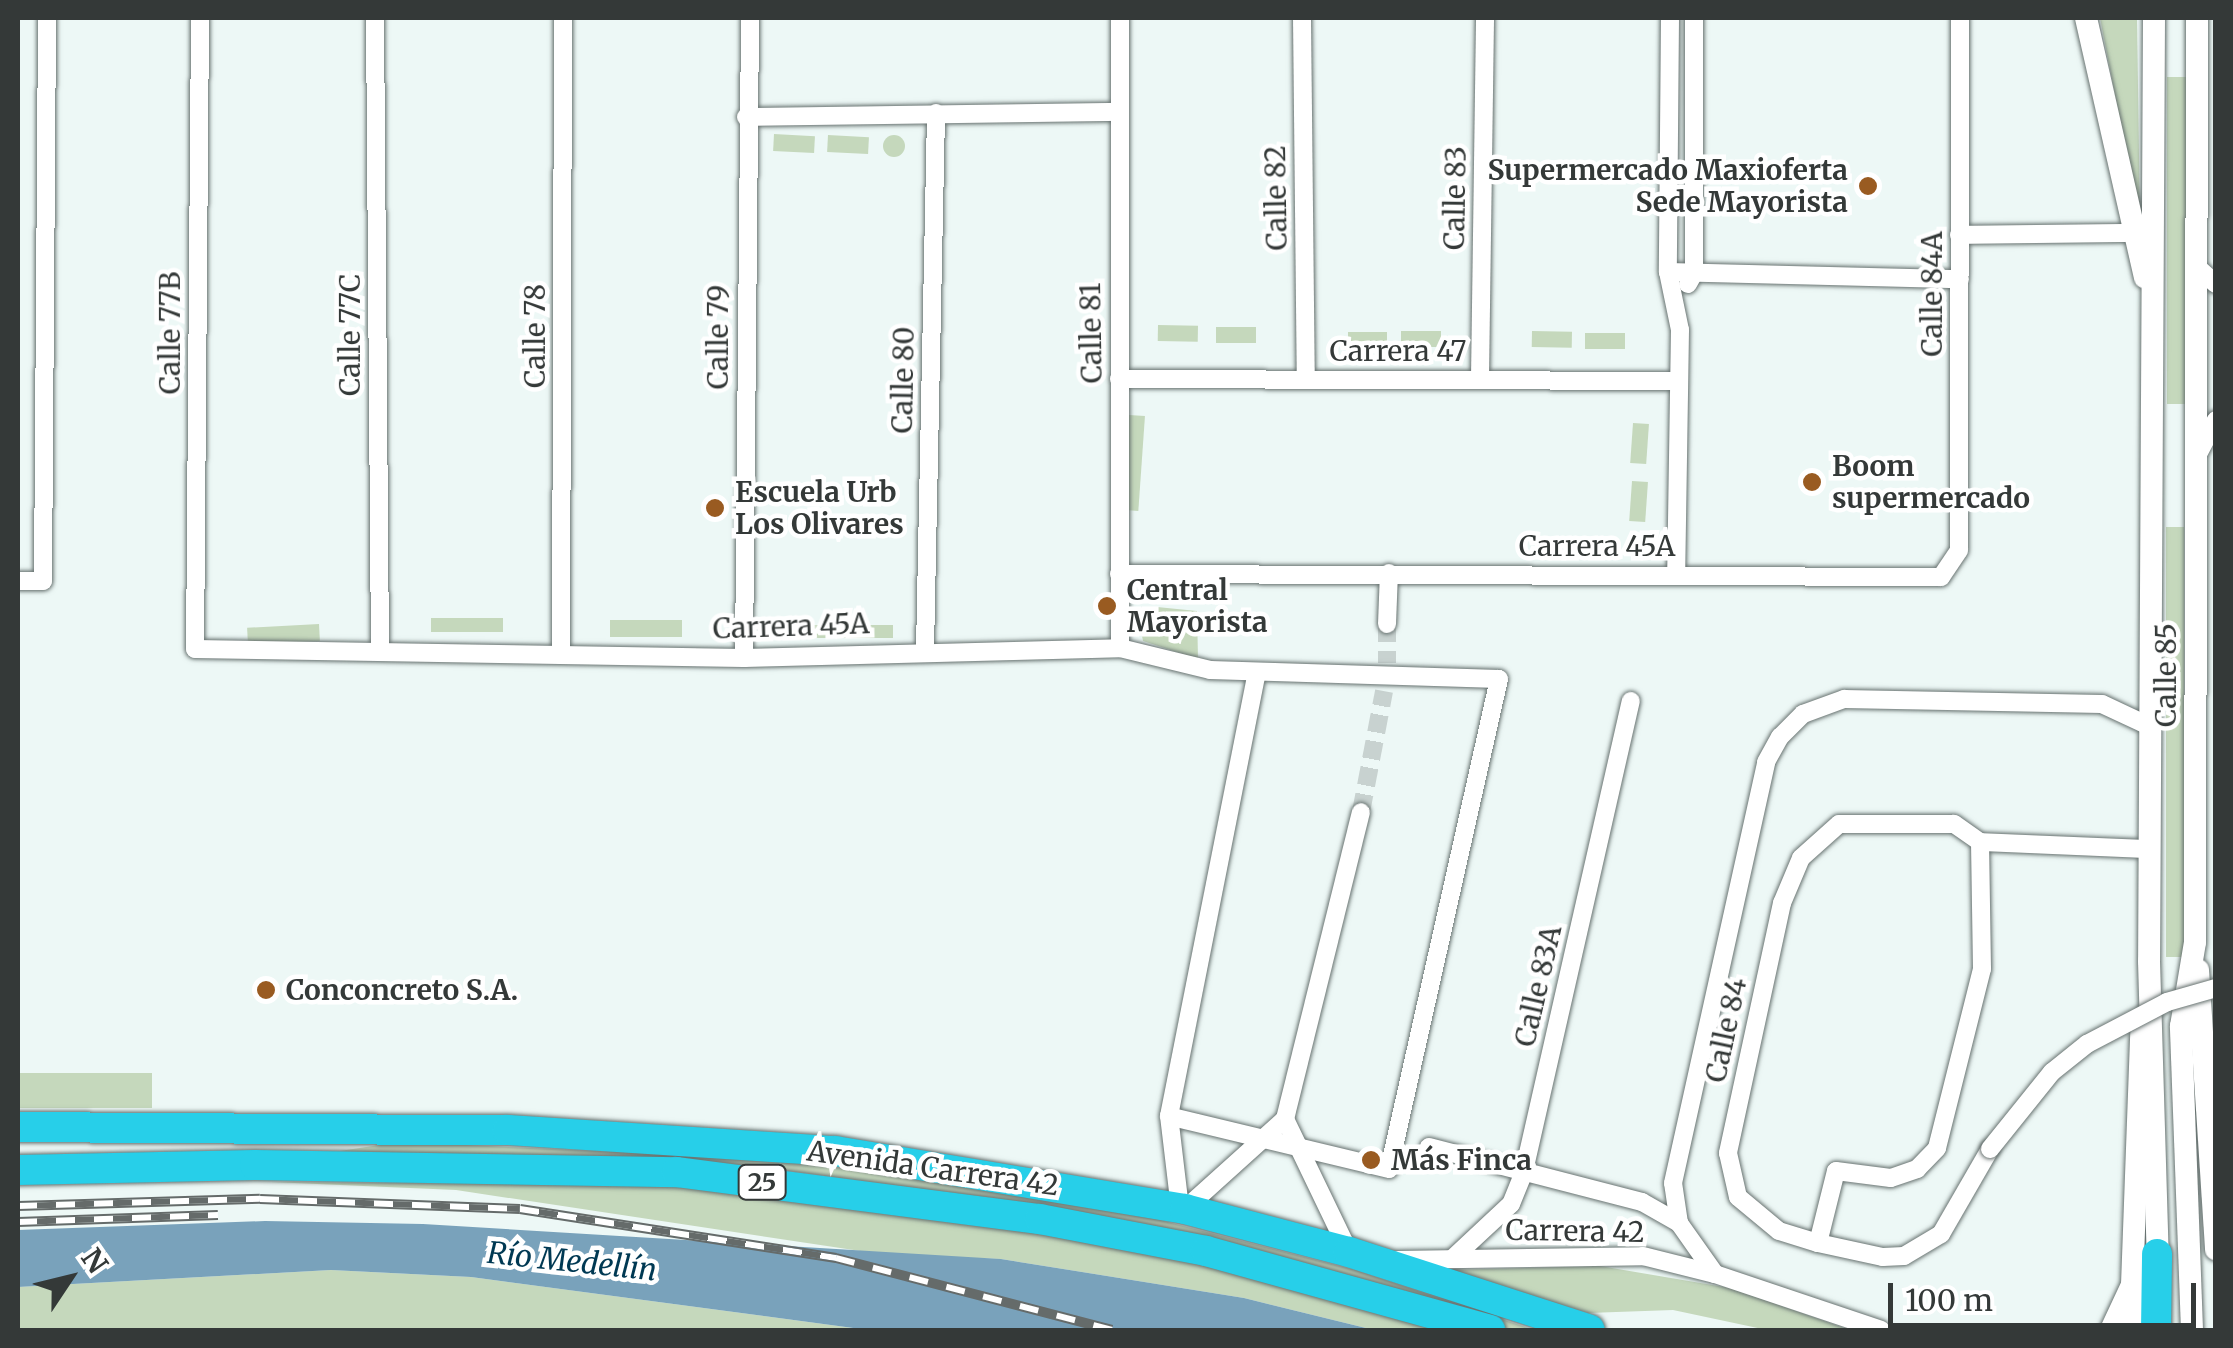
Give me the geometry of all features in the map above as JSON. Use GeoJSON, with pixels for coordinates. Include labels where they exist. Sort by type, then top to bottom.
{"type":"FeatureCollection","features":[{"type":"Feature","properties":{"kind":"highway","name":"Avenida Carrera 42"},"geometry":{"type":"LineString","coordinates":[[18,1127],[325,1128],[716,1140],[952,1168],[1183,1209],[1363,1256],[1590,1330]]}},
{"type":"Feature","properties":{"kind":"highway"},"geometry":{"type":"LineString","coordinates":[[18,1151],[228,1145],[325,1128]]}},
{"type":"Feature","properties":{"kind":"highway","name":"Avenida Carrera 42"},"geometry":{"type":"LineString","coordinates":[[18,1170],[273,1165],[676,1172],[1040,1219],[1150,1240],[1490,1330]]}},
{"type":"Feature","properties":{"kind":"highway"},"geometry":{"type":"LineString","coordinates":[[2156,1330],[2157,1254]]}},
{"type":"Feature","properties":{"kind":"main road"},"geometry":{"type":"LineString","coordinates":[[2086,18],[2154,316]]}},
{"type":"Feature","properties":{"kind":"main road","name":"Calle 85"},"geometry":{"type":"LineString","coordinates":[[2154,18],[2148,960],[2156,1100],[2157,1254],[2166,1330]]}},
{"type":"Feature","properties":{"kind":"main road","name":"Calle 85"},"geometry":{"type":"LineString","coordinates":[[2192,1330],[2181,1026],[2194,942],[2197,18]]}},
{"type":"Feature","properties":{"kind":"main road"},"geometry":{"type":"LineString","coordinates":[[2153,496],[2196,496]]}},
{"type":"Feature","properties":{"kind":"main road"},"geometry":{"type":"LineString","coordinates":[[2194,942],[2210,1025],[2216,1248]]}},
{"type":"Feature","properties":{"kind":"main road"},"geometry":{"type":"LineString","coordinates":[[2137,1330],[2132,1284],[2134,1098],[2148,960]]}},
{"type":"Feature","properties":{"kind":"main road"},"geometry":{"type":"LineString","coordinates":[[2111,1330],[2132,1284]]}},
{"type":"Feature","properties":{"kind":"street"},"geometry":{"type":"LineString","coordinates":[[18,581],[43,582],[47,18]]}},
{"type":"Feature","properties":{"kind":"street","name":"Calle 77B"},"geometry":{"type":"LineString","coordinates":[[195,649],[200,18]]}},
{"type":"Feature","properties":{"kind":"street","name":"Calle 77C"},"geometry":{"type":"LineString","coordinates":[[376,18],[380,652]]}},
{"type":"Feature","properties":{"kind":"street","name":"Calle 78"},"geometry":{"type":"LineString","coordinates":[[561,655],[562,18]]}},
{"type":"Feature","properties":{"kind":"street","name":"Calle 79"},"geometry":{"type":"LineString","coordinates":[[744,658],[746,117],[750,18]]}},
{"type":"Feature","properties":{"kind":"street","name":"Calle 81"},"geometry":{"type":"LineString","coordinates":[[1120,18],[1116,112],[1120,648]]}},
{"type":"Feature","properties":{"kind":"street","name":"Calle 82"},"geometry":{"type":"LineString","coordinates":[[1302,18],[1306,379]]}},
{"type":"Feature","properties":{"kind":"street","name":"Calle 83"},"geometry":{"type":"LineString","coordinates":[[1480,378],[1484,18]]}},
{"type":"Feature","properties":{"kind":"street"},"geometry":{"type":"LineString","coordinates":[[1670,18],[1668,272],[1679,302],[1676,573]]}},
{"type":"Feature","properties":{"kind":"street"},"geometry":{"type":"LineString","coordinates":[[1679,302],[1694,273],[1694,18]]}},
{"type":"Feature","properties":{"kind":"street","name":"Calle 84A"},"geometry":{"type":"LineString","coordinates":[[1953,568],[1959,550],[1960,18]]}},
{"type":"Feature","properties":{"kind":"street"},"geometry":{"type":"LineString","coordinates":[[746,117],[1116,112]]}},
{"type":"Feature","properties":{"kind":"street","name":"Calle 80"},"geometry":{"type":"LineString","coordinates":[[925,649],[936,113]]}},
{"type":"Feature","properties":{"kind":"street"},"geometry":{"type":"LineString","coordinates":[[1959,235],[2134,233]]}},
{"type":"Feature","properties":{"kind":"street"},"geometry":{"type":"LineString","coordinates":[[2197,267],[2216,284]]}},
{"type":"Feature","properties":{"kind":"street"},"geometry":{"type":"LineString","coordinates":[[1668,272],[1960,279]]}},
{"type":"Feature","properties":{"kind":"street","name":"Carrera 47"},"geometry":{"type":"LineString","coordinates":[[1118,380],[1678,381]]}},
{"type":"Feature","properties":{"kind":"street"},"geometry":{"type":"LineString","coordinates":[[2196,456],[2216,420]]}},
{"type":"Feature","properties":{"kind":"street","name":"Carrera 45A"},"geometry":{"type":"LineString","coordinates":[[1119,574],[1676,573],[1941,577],[1953,568]]}},
{"type":"Feature","properties":{"kind":"street"},"geometry":{"type":"LineString","coordinates":[[1387,624],[1389,574]]}},
{"type":"Feature","properties":{"kind":"street","name":"Carrera 45A"},"geometry":{"type":"LineString","coordinates":[[195,649],[744,658],[925,649],[1120,648],[1210,670],[1499,680],[1389,1168],[1297,1147]]}},
{"type":"Feature","properties":{"kind":"street"},"geometry":{"type":"LineString","coordinates":[[1183,1209],[1168,1116],[1257,672]]}},
{"type":"Feature","properties":{"kind":"street"},"geometry":{"type":"LineString","coordinates":[[1715,1274],[1679,1223],[1673,1182],[1766,762],[1780,737],[1802,714],[1844,699],[2102,704],[2151,727]]}},
{"type":"Feature","properties":{"kind":"street","name":"Calle 83A"},"geometry":{"type":"LineString","coordinates":[[1453,1258],[1511,1204],[1524,1171],[1631,701]]}},
{"type":"Feature","properties":{"kind":"street"},"geometry":{"type":"LineString","coordinates":[[1361,812],[1285,1119],[1297,1147],[1363,1256]]}},
{"type":"Feature","properties":{"kind":"street","name":"Calle 84"},"geometry":{"type":"LineString","coordinates":[[1980,842],[1954,824],[1839,824],[1816,838],[1786,891],[1728,1153],[1732,1184],[1746,1207],[1778,1231],[1882,1257],[1924,1247],[1956,1214],[1990,1149],[2052,1072],[2087,1044],[2166,1002],[2216,988]]}},
{"type":"Feature","properties":{"kind":"street"},"geometry":{"type":"LineString","coordinates":[[1818,1243],[1832,1174],[1891,1178],[1918,1168],[1942,1136],[1982,968],[1980,842],[2150,848]]}},
{"type":"Feature","properties":{"kind":"street"},"geometry":{"type":"LineString","coordinates":[[2181,1026],[2210,1025]]}},
{"type":"Feature","properties":{"kind":"street"},"geometry":{"type":"LineString","coordinates":[[1168,1116],[1297,1147]]}},
{"type":"Feature","properties":{"kind":"street"},"geometry":{"type":"LineString","coordinates":[[1183,1209],[1285,1119]]}},
{"type":"Feature","properties":{"kind":"street","name":"Carrera 42"},"geometry":{"type":"LineString","coordinates":[[1428,1147],[1642,1202],[1679,1223]]}},
{"type":"Feature","properties":{"kind":"street","name":"Carrera 42"},"geometry":{"type":"LineString","coordinates":[[1363,1256],[1611,1254],[1715,1274],[1880,1330]]}},
{"type":"Feature","properties":{"kind":"green space"},"geometry":{"type":"Polygon","coordinates":[[[2100,18],[2137,18],[2140,223],[2100,18]]]}},
{"type":"Feature","properties":{"kind":"green space"},"geometry":{"type":"Polygon","coordinates":[[[2167,77],[2188,77],[2188,404],[2167,404],[2167,77]]]}},
{"type":"Feature","properties":{"kind":"green space"},"geometry":{"type":"Polygon","coordinates":[[[774,134],[815,136],[814,153],[773,151],[774,134]]]}},
{"type":"Feature","properties":{"kind":"green space"},"geometry":{"type":"Polygon","coordinates":[[[828,135],[869,137],[868,154],[827,152],[828,135]]]}},
{"type":"Feature","properties":{"kind":"green space"},"geometry":{"type":"Polygon","coordinates":[[[890,135],[898,135],[905,146],[898,157],[890,157],[883,150],[883,142],[890,135]]]}},
{"type":"Feature","properties":{"kind":"green space"},"geometry":{"type":"Polygon","coordinates":[[[1158,325],[1198,326],[1198,342],[1158,341],[1158,325]]]}},
{"type":"Feature","properties":{"kind":"green space"},"geometry":{"type":"Polygon","coordinates":[[[1216,327],[1256,327],[1256,343],[1216,343],[1216,327]]]}},
{"type":"Feature","properties":{"kind":"green space"},"geometry":{"type":"Polygon","coordinates":[[[1401,331],[1441,331],[1441,347],[1401,347],[1401,331]]]}},
{"type":"Feature","properties":{"kind":"green space"},"geometry":{"type":"Polygon","coordinates":[[[1532,331],[1572,332],[1572,348],[1532,347],[1532,331]]]}},
{"type":"Feature","properties":{"kind":"green space"},"geometry":{"type":"Polygon","coordinates":[[[1348,332],[1387,332],[1387,348],[1348,348],[1348,332]]]}},
{"type":"Feature","properties":{"kind":"green space"},"geometry":{"type":"Polygon","coordinates":[[[1585,333],[1625,333],[1625,349],[1585,349],[1585,333]]]}},
{"type":"Feature","properties":{"kind":"green space"},"geometry":{"type":"Polygon","coordinates":[[[1129,415],[1145,416],[1138,511],[1122,510],[1129,415]]]}},
{"type":"Feature","properties":{"kind":"green space"},"geometry":{"type":"Polygon","coordinates":[[[1633,423],[1649,424],[1646,464],[1630,463],[1633,423]]]}},
{"type":"Feature","properties":{"kind":"green space"},"geometry":{"type":"Polygon","coordinates":[[[1632,481],[1648,482],[1645,522],[1629,521],[1632,481]]]}},
{"type":"Feature","properties":{"kind":"green space"},"geometry":{"type":"Polygon","coordinates":[[[2166,527],[2184,527],[2184,957],[2166,957],[2166,527]]]}},
{"type":"Feature","properties":{"kind":"green space"},"geometry":{"type":"Polygon","coordinates":[[[1157,607],[1197,611],[1198,659],[1143,641],[1139,621],[1157,607]]]}},
{"type":"Feature","properties":{"kind":"green space"},"geometry":{"type":"Polygon","coordinates":[[[431,618],[503,618],[503,632],[431,632],[431,618]]]}},
{"type":"Feature","properties":{"kind":"green space"},"geometry":{"type":"Polygon","coordinates":[[[610,620],[682,620],[682,637],[610,637],[610,620]]]}},
{"type":"Feature","properties":{"kind":"green space"},"geometry":{"type":"Polygon","coordinates":[[[319,624],[320,641],[248,645],[247,628],[319,624]]]}},
{"type":"Feature","properties":{"kind":"green space"},"geometry":{"type":"Polygon","coordinates":[[[794,625],[893,625],[893,638],[794,638],[794,625]]]}},
{"type":"Feature","properties":{"kind":"green space"},"geometry":{"type":"Polygon","coordinates":[[[18,1073],[152,1073],[152,1108],[18,1108],[18,1073]]]}},
{"type":"Feature","properties":{"kind":"green space"},"geometry":{"type":"Polygon","coordinates":[[[399,1142],[749,1158],[871,1171],[1148,1217],[1355,1270],[1534,1330],[1504,1330],[1001,1200],[752,1166],[340,1151],[399,1142]]]}},
{"type":"Feature","properties":{"kind":"green space"},"geometry":{"type":"Polygon","coordinates":[[[271,1182],[674,1185],[810,1200],[1127,1246],[1456,1330],[1374,1330],[1244,1298],[1001,1259],[887,1255],[456,1190],[271,1182]]]}},
{"type":"Feature","properties":{"kind":"green space"},"geometry":{"type":"Polygon","coordinates":[[[1600,1266],[1730,1288],[1850,1330],[1767,1330],[1673,1310],[1588,1313],[1446,1270],[1600,1266]]]}},
{"type":"Feature","properties":{"kind":"green space"},"geometry":{"type":"Polygon","coordinates":[[[331,1270],[471,1277],[868,1330],[18,1330],[18,1287],[331,1270]]]}},
{"type":"Feature","properties":{"kind":"water","name":"Río Medellín"},"geometry":{"type":"Polygon","coordinates":[[[265,1221],[423,1224],[1001,1259],[1244,1298],[1374,1330],[868,1330],[471,1277],[331,1270],[18,1287],[18,1230],[265,1221]]]}},
{"type":"Feature","properties":{"kind":"tunnel"},"geometry":{"type":"LineString","coordinates":[[1387,624],[1387,663]]}},
{"type":"Feature","properties":{"kind":"tunnel"},"geometry":{"type":"LineString","coordinates":[[1361,812],[1384,691]]}},
{"type":"Feature","properties":{"kind":"railway"},"geometry":{"type":"LineString","coordinates":[[18,1206],[260,1199],[520,1209],[836,1258],[1112,1330]]}},
{"type":"Feature","properties":{"kind":"railway"},"geometry":{"type":"LineString","coordinates":[[18,1222],[218,1215]]}},
{"type":"Feature","properties":{"kind":"place","name":"Supermercado Maxioferta Sede Mayorista"},"geometry":{"type":"Point","coordinates":[1868,186]}},
{"type":"Feature","properties":{"kind":"place","name":"Boom supermercado"},"geometry":{"type":"Point","coordinates":[1812,482]}},
{"type":"Feature","properties":{"kind":"place","name":"Escuela Urb Los Olivares"},"geometry":{"type":"Point","coordinates":[715,508]}},
{"type":"Feature","properties":{"kind":"place","name":"Central Mayorista"},"geometry":{"type":"Point","coordinates":[1107,606]}},
{"type":"Feature","properties":{"kind":"place","name":"Conconcreto S.A."},"geometry":{"type":"Point","coordinates":[266,990]}},
{"type":"Feature","properties":{"kind":"place","name":"Más Finca"},"geometry":{"type":"Point","coordinates":[1371,1160]}}]}
